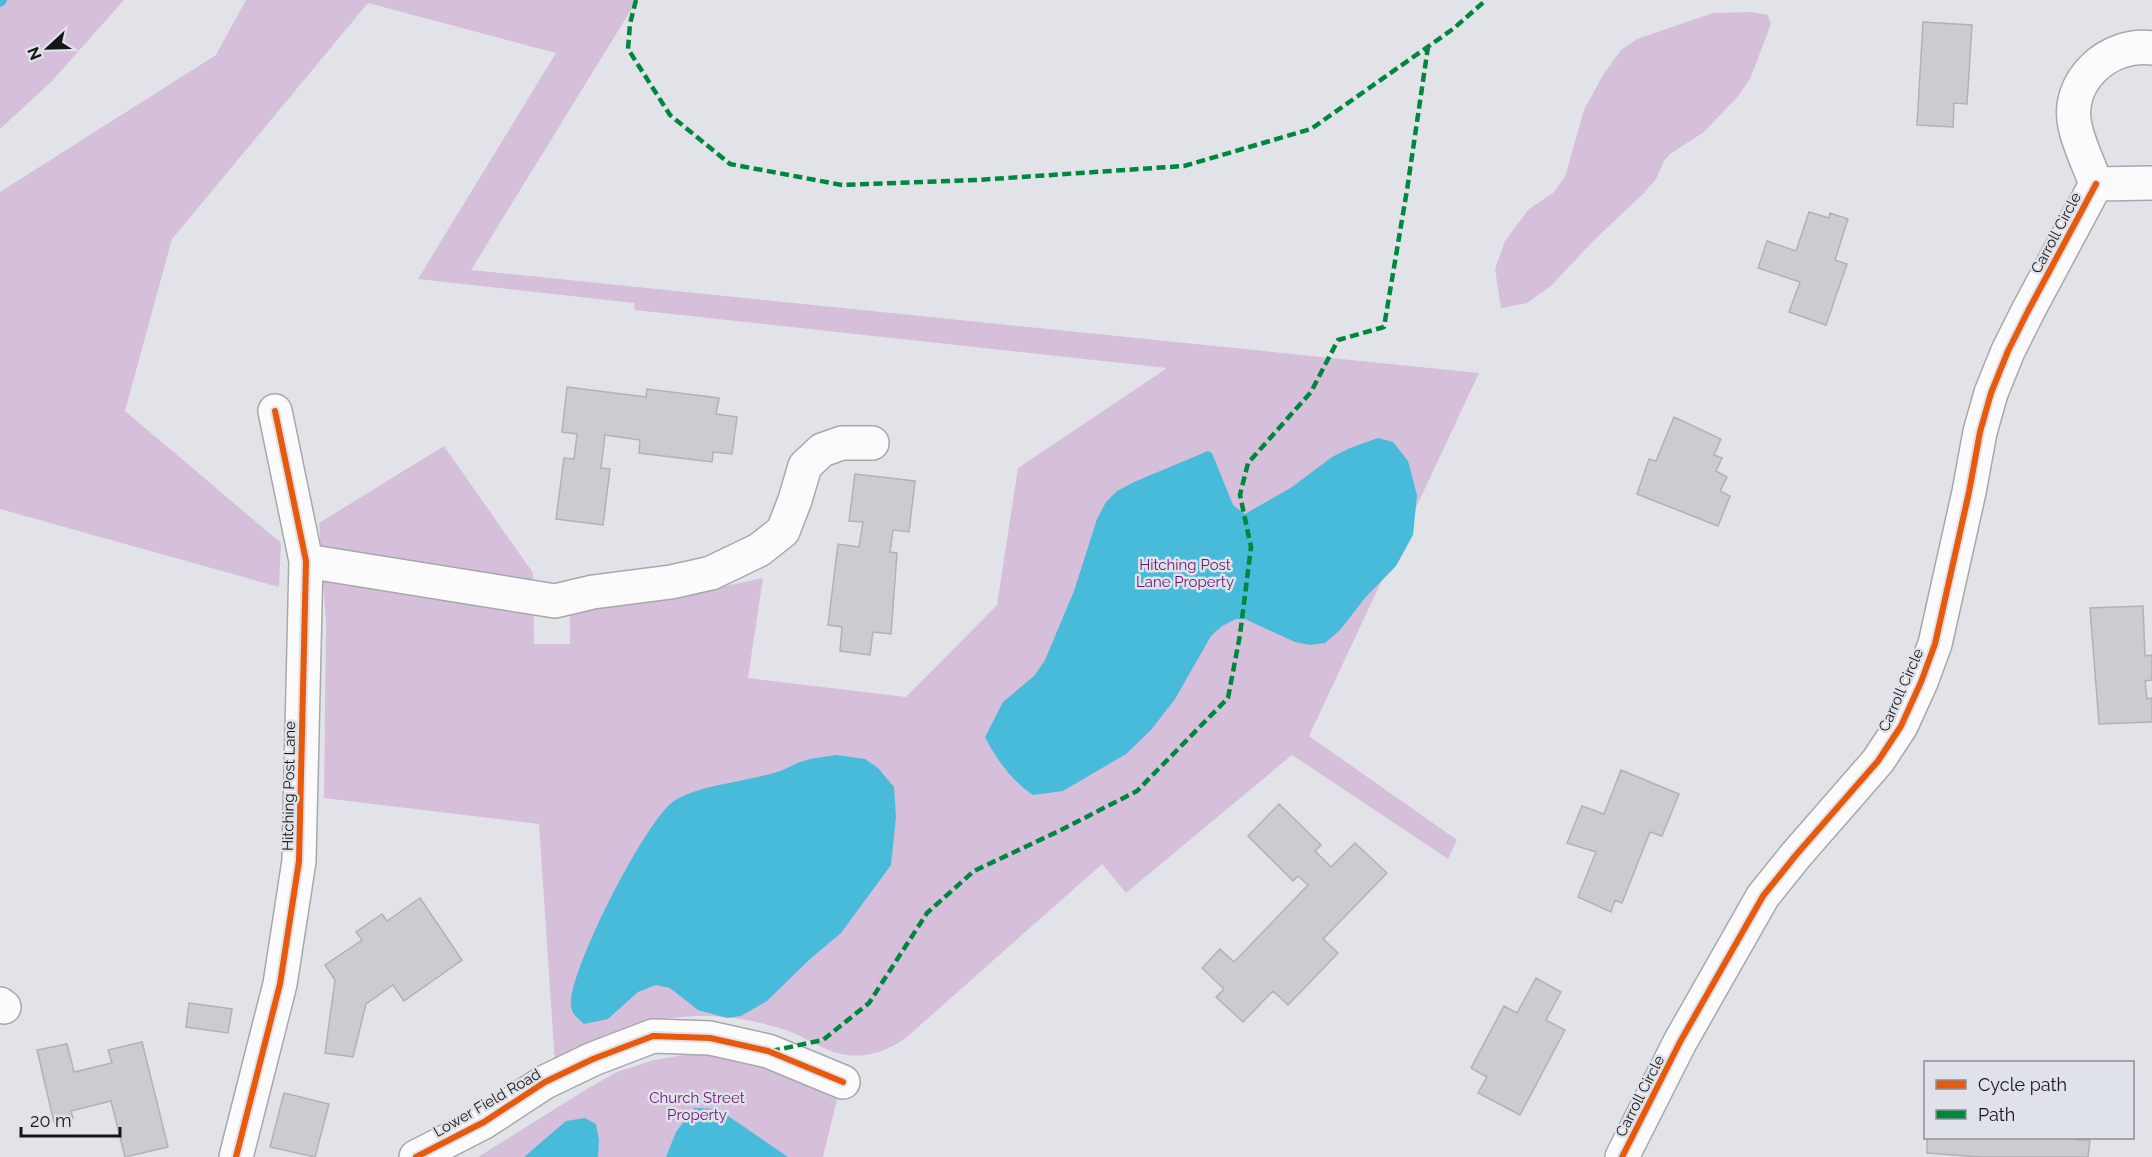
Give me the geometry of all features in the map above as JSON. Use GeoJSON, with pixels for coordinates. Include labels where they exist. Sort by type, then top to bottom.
{"type":"FeatureCollection","features":[{"type":"Feature","properties":{"kind":"street","name":"Carroll Circle"},"geometry":{"type":"LineString","coordinates":[[1623,1157],[1680,1042],[1763,896],[1878,762],[1901,726],[1935,644],[1980,432],[1991,393],[2023,321],[2096,184],[2075,126],[2074,115],[2078,93],[2088,73],[2105,58],[2125,49],[2152,48]]}},
{"type":"Feature","properties":{"kind":"street","name":"Carroll Circle"},"geometry":{"type":"LineString","coordinates":[[2096,184],[2152,183]]}},
{"type":"Feature","properties":{"kind":"street","name":"Hitching Post Lane"},"geometry":{"type":"LineString","coordinates":[[236,1157],[280,984],[299,861],[306,561],[275,411]]}},
{"type":"Feature","properties":{"kind":"street"},"geometry":{"type":"LineString","coordinates":[[306,561],[555,601],[593,592],[671,582],[711,573],[759,550],[783,531],[805,466],[822,450],[842,443],[872,443]]}},
{"type":"Feature","properties":{"kind":"street","name":"Lower Field Road"},"geometry":{"type":"LineString","coordinates":[[417,1157],[484,1122],[545,1082],[593,1059],[653,1036],[710,1038],[768,1051],[843,1082]]}},
{"type":"Feature","properties":{"kind":"green space"},"geometry":{"type":"Polygon","coordinates":[[[0,0],[124,0],[52,81],[0,129],[0,0]]]}},
{"type":"Feature","properties":{"kind":"green space","name":"Hitching Post Lane Property"},"geometry":{"type":"Polygon","coordinates":[[[246,0],[637,0],[471,270],[1479,373],[1309,736],[1457,840],[1448,859],[1292,755],[1126,893],[1102,864],[908,1036],[880,1052],[860,1056],[839,1054],[791,1032],[768,1025],[733,1018],[697,1016],[647,1023],[555,1064],[539,824],[324,798],[326,621],[319,523],[444,446],[533,573],[534,644],[570,644],[570,610],[655,601],[763,578],[748,678],[906,697],[997,605],[1018,468],[1167,368],[635,310],[634,303],[418,279],[556,53],[368,3],[172,239],[125,411],[281,543],[279,587],[0,509],[0,192],[216,55],[246,0]]]}},
{"type":"Feature","properties":{"kind":"green space"},"geometry":{"type":"Polygon","coordinates":[[[1752,12],[1768,15],[1771,24],[1750,79],[1738,96],[1704,132],[1670,154],[1664,161],[1656,179],[1643,194],[1592,242],[1551,286],[1527,303],[1501,308],[1495,269],[1505,241],[1529,209],[1553,193],[1565,177],[1584,110],[1603,75],[1621,50],[1637,39],[1713,13],[1752,12]]]}},
{"type":"Feature","properties":{"kind":"green space","name":"Church Street Property"},"geometry":{"type":"Polygon","coordinates":[[[705,1054],[733,1056],[760,1063],[837,1099],[823,1157],[478,1157],[617,1072],[654,1060],[705,1054]]]}},
{"type":"Feature","properties":{"kind":"water"},"geometry":{"type":"Polygon","coordinates":[[[1378,438],[1393,442],[1408,461],[1417,495],[1413,535],[1396,566],[1365,598],[1340,630],[1325,643],[1310,645],[1295,642],[1245,619],[1236,619],[1222,626],[1211,636],[1175,699],[1151,730],[1126,754],[1063,791],[1033,795],[1011,776],[985,737],[1003,702],[1034,676],[1045,660],[1074,591],[1097,519],[1106,502],[1117,491],[1208,451],[1212,453],[1233,505],[1245,514],[1292,487],[1332,457],[1378,438]]]}},
{"type":"Feature","properties":{"kind":"water"},"geometry":{"type":"Polygon","coordinates":[[[836,755],[865,759],[878,768],[894,787],[896,817],[891,865],[841,933],[810,959],[767,1001],[741,1016],[727,1018],[698,1010],[670,988],[656,985],[638,992],[608,1019],[584,1024],[573,1012],[571,1006],[573,989],[581,963],[628,865],[661,814],[674,801],[695,792],[774,773],[800,762],[836,755]]]}},
{"type":"Feature","properties":{"kind":"water"},"geometry":{"type":"Polygon","coordinates":[[[694,1108],[718,1109],[788,1157],[666,1157],[676,1132],[694,1108]]]}},
{"type":"Feature","properties":{"kind":"water"},"geometry":{"type":"Polygon","coordinates":[[[585,1118],[596,1124],[599,1140],[598,1157],[524,1157],[566,1121],[585,1118]]]}},
{"type":"Feature","properties":{"kind":"building"},"geometry":{"type":"Polygon","coordinates":[[[1923,22],[1972,25],[1967,104],[1954,103],[1953,127],[1917,125],[1923,22]]]}},
{"type":"Feature","properties":{"kind":"building"},"geometry":{"type":"Polygon","coordinates":[[[1809,212],[1829,218],[1830,213],[1848,219],[1835,260],[1847,264],[1826,325],[1789,312],[1800,282],[1758,268],[1767,241],[1796,251],[1809,212]]]}},
{"type":"Feature","properties":{"kind":"building"},"geometry":{"type":"Polygon","coordinates":[[[567,387],[646,397],[647,389],[719,398],[716,414],[737,417],[732,454],[713,452],[712,462],[639,453],[640,440],[605,435],[601,468],[610,469],[603,525],[556,519],[564,458],[574,459],[577,434],[562,432],[567,387]]]}},
{"type":"Feature","properties":{"kind":"building"},"geometry":{"type":"Polygon","coordinates":[[[1674,417],[1721,439],[1714,455],[1722,458],[1716,471],[1727,477],[1720,491],[1730,496],[1718,526],[1637,494],[1649,459],[1656,461],[1674,417]]]}},
{"type":"Feature","properties":{"kind":"building"},"geometry":{"type":"Polygon","coordinates":[[[855,474],[915,481],[909,532],[893,530],[890,552],[897,553],[891,634],[873,632],[870,655],[840,651],[842,627],[828,625],[838,544],[859,547],[863,522],[849,521],[855,474]]]}},
{"type":"Feature","properties":{"kind":"building"},"geometry":{"type":"Polygon","coordinates":[[[2143,606],[2145,656],[2152,655],[2152,680],[2145,681],[2147,699],[2152,698],[2152,722],[2099,724],[2090,608],[2143,606]]]}},
{"type":"Feature","properties":{"kind":"building"},"geometry":{"type":"Polygon","coordinates":[[[1621,770],[1679,794],[1662,836],[1650,832],[1622,903],[1615,900],[1611,912],[1578,897],[1596,852],[1567,843],[1582,806],[1604,814],[1621,770]]]}},
{"type":"Feature","properties":{"kind":"building"},"geometry":{"type":"Polygon","coordinates":[[[1279,804],[1321,845],[1315,851],[1331,867],[1355,843],[1387,873],[1323,939],[1338,953],[1288,1005],[1273,991],[1243,1022],[1216,997],[1224,989],[1202,968],[1220,949],[1234,962],[1308,885],[1298,876],[1293,881],[1248,836],[1279,804]]]}},
{"type":"Feature","properties":{"kind":"building"},"geometry":{"type":"Polygon","coordinates":[[[420,898],[462,960],[404,1001],[393,985],[366,1004],[353,1057],[325,1053],[335,980],[325,965],[362,940],[356,932],[382,914],[387,921],[420,898]]]}},
{"type":"Feature","properties":{"kind":"building"},"geometry":{"type":"Polygon","coordinates":[[[1536,978],[1561,992],[1546,1020],[1565,1030],[1520,1115],[1478,1093],[1487,1077],[1471,1068],[1504,1006],[1517,1013],[1536,978]]]}},
{"type":"Feature","properties":{"kind":"building"},"geometry":{"type":"Polygon","coordinates":[[[189,1003],[232,1009],[228,1033],[186,1027],[189,1003]]]}},
{"type":"Feature","properties":{"kind":"building"},"geometry":{"type":"Polygon","coordinates":[[[142,1042],[168,1147],[125,1157],[111,1101],[71,1111],[73,1118],[54,1122],[37,1050],[67,1044],[74,1072],[112,1063],[108,1050],[142,1042]]]}},
{"type":"Feature","properties":{"kind":"building"},"geometry":{"type":"Polygon","coordinates":[[[284,1093],[329,1104],[315,1157],[270,1147],[284,1093]]]}},
{"type":"Feature","properties":{"kind":"building"},"geometry":{"type":"Polygon","coordinates":[[[1927,1139],[2090,1140],[2088,1157],[1980,1157],[1927,1153],[1927,1139]]]}},
{"type":"Feature","properties":{"kind":"marked path"},"geometry":{"type":"LineString","coordinates":[[636,0],[630,24],[628,49],[670,115],[730,164],[842,185],[977,180],[1184,166],[1311,129],[1453,29],[1486,0]]}},
{"type":"Feature","properties":{"kind":"marked path"},"geometry":{"type":"LineString","coordinates":[[771,1051],[823,1040],[869,1003],[927,913],[974,871],[1137,791],[1228,698],[1240,635],[1251,547],[1240,495],[1248,463],[1311,392],[1338,340],[1384,327],[1428,47]]}},
{"type":"Feature","properties":{"kind":"cycle path"},"geometry":{"type":"LineString","coordinates":[[1622,1157],[1680,1042],[1763,896],[1878,761],[1901,726],[1935,644],[1980,432],[1991,393],[2028,311],[2096,184]]}},
{"type":"Feature","properties":{"kind":"cycle path"},"geometry":{"type":"LineString","coordinates":[[236,1157],[280,984],[299,861],[306,561],[275,411]]}},
{"type":"Feature","properties":{"kind":"cycle path"},"geometry":{"type":"LineString","coordinates":[[416,1157],[484,1122],[545,1082],[593,1059],[653,1036],[710,1038],[768,1051],[843,1082]]}}]}
